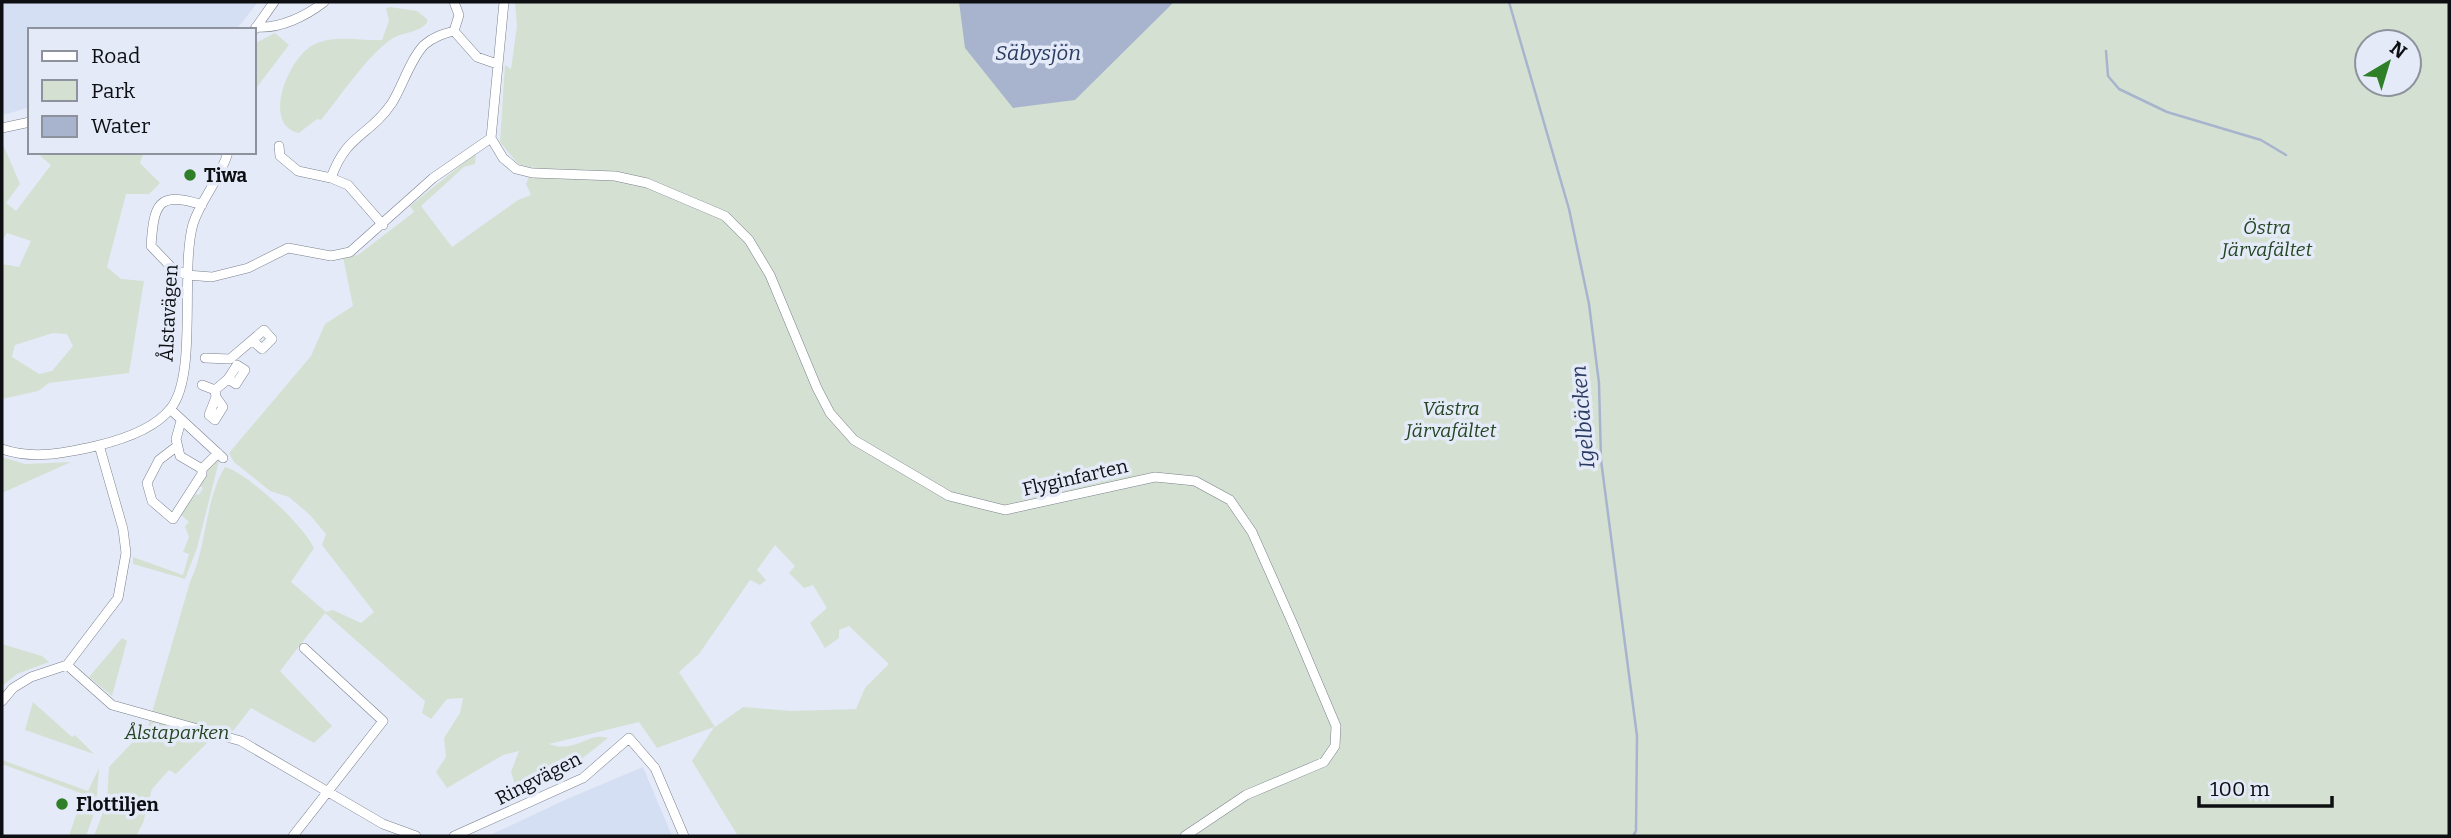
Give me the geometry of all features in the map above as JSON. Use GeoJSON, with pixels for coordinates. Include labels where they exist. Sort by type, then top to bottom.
{"type":"FeatureCollection","features":[{"type":"Feature","properties":{"kind":"street"},"geometry":{"type":"LineString","coordinates":[[256,28],[274,2]]}},
{"type":"Feature","properties":{"kind":"street"},"geometry":{"type":"LineString","coordinates":[[256,29],[271,28],[313,11],[324,2]]}},
{"type":"Feature","properties":{"kind":"street"},"geometry":{"type":"LineString","coordinates":[[454,2],[459,15],[454,31]]}},
{"type":"Feature","properties":{"kind":"street"},"geometry":{"type":"LineString","coordinates":[[202,205],[183,198],[167,199],[158,205],[153,218],[151,246],[173,269],[187,275],[212,277],[248,268],[288,248],[331,256],[350,252],[433,178],[491,138],[504,2]]}},
{"type":"Feature","properties":{"kind":"street"},"geometry":{"type":"LineString","coordinates":[[454,31],[477,57],[497,64]]}},
{"type":"Feature","properties":{"kind":"street"},"geometry":{"type":"LineString","coordinates":[[331,178],[339,155],[351,140],[379,120],[392,102],[423,46],[438,35],[454,31]]}},
{"type":"Feature","properties":{"kind":"street"},"geometry":{"type":"LineString","coordinates":[[2,128],[28,122]]}},
{"type":"Feature","properties":{"kind":"street","name":"Flyginfarten"},"geometry":{"type":"LineString","coordinates":[[491,138],[503,159],[516,169],[540,174],[615,176],[646,183],[725,216],[749,240],[770,275],[830,413],[854,440],[949,496],[1005,510],[1154,477],[1195,481],[1230,500],[1252,532],[1301,643],[1336,726],[1335,746],[1324,762],[1246,795],[1185,836]]}},
{"type":"Feature","properties":{"kind":"street"},"geometry":{"type":"LineString","coordinates":[[279,146],[280,156],[298,171],[331,178],[348,185],[383,225]]}},
{"type":"Feature","properties":{"kind":"street","name":"Ålstavägen"},"geometry":{"type":"LineString","coordinates":[[170,409],[181,380],[187,275],[193,225],[227,154]]}},
{"type":"Feature","properties":{"kind":"street"},"geometry":{"type":"LineString","coordinates":[[202,385],[216,393],[228,379],[233,362],[251,339],[253,341]]}},
{"type":"Feature","properties":{"kind":"street"},"geometry":{"type":"LineString","coordinates":[[205,358],[233,362]]}},
{"type":"Feature","properties":{"kind":"street"},"geometry":{"type":"LineString","coordinates":[[2,449],[35,456],[99,445],[134,433],[170,409],[220,455],[202,469],[202,474],[173,519],[152,501],[147,483],[159,460],[176,447]]}},
{"type":"Feature","properties":{"kind":"street"},"geometry":{"type":"LineString","coordinates":[[181,421],[176,447],[180,456],[202,469]]}},
{"type":"Feature","properties":{"kind":"street"},"geometry":{"type":"LineString","coordinates":[[2,701],[13,688],[31,677],[67,664],[118,598],[123,576],[123,529],[99,445]]}},
{"type":"Feature","properties":{"kind":"street"},"geometry":{"type":"LineString","coordinates":[[293,836],[383,721],[304,648]]}},
{"type":"Feature","properties":{"kind":"street"},"geometry":{"type":"LineString","coordinates":[[67,664],[112,705],[241,741],[383,824],[416,836]]}},
{"type":"Feature","properties":{"kind":"street","name":"Ringvägen"},"geometry":{"type":"LineString","coordinates":[[454,836],[583,778],[629,738],[649,758],[684,836]]}},
{"type":"Feature","properties":{"kind":"shaded area"},"geometry":{"type":"Polygon","coordinates":[[[2,2],[258,2],[238,28],[28,28],[28,108],[2,114],[2,2]]]}},
{"type":"Feature","properties":{"kind":"shaded area"},"geometry":{"type":"Polygon","coordinates":[[[643,767],[672,836],[488,836],[567,799],[643,767]]]}},
{"type":"Feature","properties":{"kind":"green space","name":"Västra Järvafältet"},"geometry":{"type":"Polygon","coordinates":[[[515,2],[2449,2],[2449,836],[738,836],[692,761],[714,727],[657,748],[639,722],[549,744],[567,746],[594,737],[608,738],[565,772],[518,794],[511,772],[519,751],[503,755],[447,788],[436,772],[446,757],[444,738],[460,713],[463,698],[447,699],[431,719],[422,713],[425,701],[325,613],[280,671],[332,726],[314,743],[251,708],[233,731],[221,729],[176,774],[169,770],[152,789],[143,823],[136,836],[94,836],[107,802],[109,767],[148,726],[200,554],[213,493],[225,467],[261,489],[299,527],[314,548],[291,582],[326,612],[333,610],[361,623],[374,612],[322,545],[326,534],[310,515],[289,497],[270,491],[234,462],[229,453],[311,356],[325,324],[353,306],[343,257],[358,255],[414,212],[410,206],[476,153],[475,164],[464,167],[421,206],[452,247],[518,200],[531,195],[526,184],[533,168],[518,164],[500,142],[505,65],[511,69],[517,26],[515,2]],[[775,545],[757,570],[766,580],[760,585],[750,580],[699,654],[679,672],[715,727],[743,707],[792,711],[856,709],[865,688],[889,664],[849,626],[839,630],[839,638],[825,648],[810,623],[827,608],[813,585],[804,588],[789,573],[795,566],[775,545]]]}},
{"type":"Feature","properties":{"kind":"green space"},"geometry":{"type":"Polygon","coordinates":[[[386,8],[417,11],[427,19],[427,23],[419,29],[393,38],[384,45],[365,64],[321,120],[317,119],[299,133],[288,128],[282,118],[280,106],[282,91],[295,63],[304,52],[313,45],[330,40],[382,40],[389,21],[386,8]]]}},
{"type":"Feature","properties":{"kind":"green space"},"geometry":{"type":"Polygon","coordinates":[[[275,33],[289,45],[256,88],[256,43],[275,33]]]}},
{"type":"Feature","properties":{"kind":"green space"},"geometry":{"type":"Polygon","coordinates":[[[2,142],[20,184],[6,203],[16,211],[51,165],[40,156],[143,154],[140,163],[160,183],[149,194],[126,194],[107,267],[121,279],[144,281],[129,373],[49,383],[38,391],[2,399],[2,264],[19,267],[31,241],[7,233],[2,241],[2,142]],[[53,333],[15,345],[12,357],[39,374],[52,371],[73,346],[67,334],[53,333]]]}},
{"type":"Feature","properties":{"kind":"green space"},"geometry":{"type":"Polygon","coordinates":[[[2,457],[25,464],[71,462],[2,493],[2,457]]]}},
{"type":"Feature","properties":{"kind":"green space"},"geometry":{"type":"Polygon","coordinates":[[[215,460],[219,461],[197,548],[185,579],[133,564],[133,557],[183,575],[189,554],[183,552],[189,537],[185,526],[189,522],[180,514],[196,494],[199,495],[203,488],[198,484],[215,460]]]}},
{"type":"Feature","properties":{"kind":"green space"},"geometry":{"type":"Polygon","coordinates":[[[122,638],[127,641],[112,696],[89,677],[122,638]]]}},
{"type":"Feature","properties":{"kind":"green space"},"geometry":{"type":"Polygon","coordinates":[[[2,644],[42,656],[49,662],[17,674],[2,686],[2,644]]]}},
{"type":"Feature","properties":{"kind":"green space"},"geometry":{"type":"Polygon","coordinates":[[[33,702],[72,737],[75,735],[94,754],[25,730],[33,702]]]}},
{"type":"Feature","properties":{"kind":"green space"},"geometry":{"type":"Polygon","coordinates":[[[2,760],[88,791],[99,768],[96,808],[86,836],[69,836],[83,794],[2,764],[2,760]]]}},
{"type":"Feature","properties":{"kind":"water","name":"Säbysjön"},"geometry":{"type":"Polygon","coordinates":[[[959,2],[1174,2],[1075,100],[1013,108],[965,48],[959,2]]]}},
{"type":"Feature","properties":{"kind":"waterway","name":"Igelbäcken"},"geometry":{"type":"LineString","coordinates":[[1509,2],[1569,209],[1589,304],[1599,383],[1601,460],[1637,736],[1636,831],[1633,836]]}},
{"type":"Feature","properties":{"kind":"waterway"},"geometry":{"type":"LineString","coordinates":[[2106,51],[2108,76],[2119,89],[2167,112],[2261,140],[2286,155]]}},
{"type":"Feature","properties":{"kind":"place","name":"Tiwa"},"geometry":{"type":"Point","coordinates":[190,175]}},
{"type":"Feature","properties":{"kind":"place","name":"Flottiljen"},"geometry":{"type":"Point","coordinates":[62,804]}},
{"type":"Feature","properties":{"kind":"park label","name":"Östra Järvafältet"},"geometry":{"type":"Point","coordinates":[2267,238]}},
{"type":"Feature","properties":{"kind":"park label","name":"Ålstaparken"},"geometry":{"type":"Point","coordinates":[177,732]}}]}
